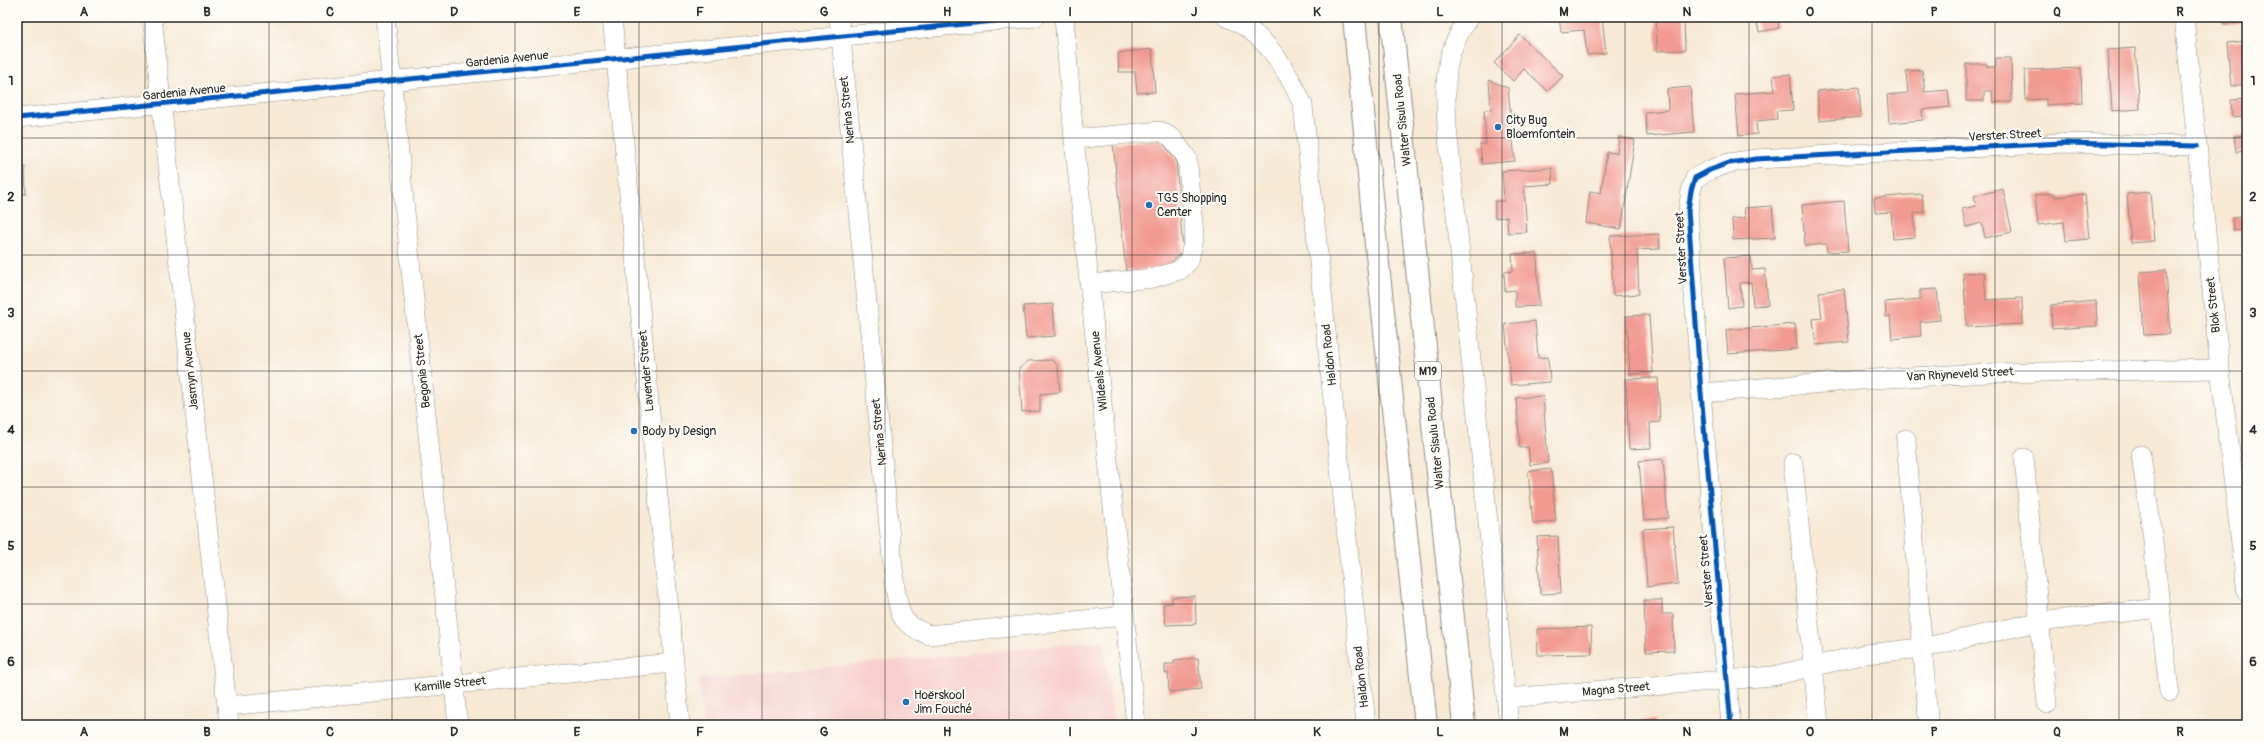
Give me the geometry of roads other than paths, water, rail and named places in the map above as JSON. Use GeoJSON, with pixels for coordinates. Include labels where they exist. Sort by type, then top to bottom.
{"type":"FeatureCollection","features":[{"type":"Feature","properties":{"kind":"highway"},"geometry":{"type":"LineString","coordinates":[[1341,17],[1372,206]]}},
{"type":"Feature","properties":{"kind":"highway"},"geometry":{"type":"LineString","coordinates":[[1354,17],[1372,206],[1426,725]]}},
{"type":"Feature","properties":{"kind":"highway","name":"Walter Sisulu Road"},"geometry":{"type":"LineString","coordinates":[[1391,17],[1464,725]]}},
{"type":"Feature","properties":{"kind":"street","name":"Jasmyn Avenue"},"geometry":{"type":"LineString","coordinates":[[152,17],[229,725]]}},
{"type":"Feature","properties":{"kind":"street","name":"Begonia Street"},"geometry":{"type":"LineString","coordinates":[[385,17],[458,725]]}},
{"type":"Feature","properties":{"kind":"street","name":"Lavender Street"},"geometry":{"type":"LineString","coordinates":[[612,17],[680,725]]}},
{"type":"Feature","properties":{"kind":"street","name":"Gardenia Avenue"},"geometry":{"type":"LineString","coordinates":[[17,118],[616,57],[839,26],[1035,17]]}},
{"type":"Feature","properties":{"kind":"street","name":"Wildeals Avenue"},"geometry":{"type":"LineString","coordinates":[[1064,17],[1074,139],[1136,725]]}},
{"type":"Feature","properties":{"kind":"street","name":"Haldon Road"},"geometry":{"type":"LineString","coordinates":[[1226,17],[1236,21],[1265,43],[1285,69],[1302,105],[1366,725]]}},
{"type":"Feature","properties":{"kind":"street"},"geometry":{"type":"LineString","coordinates":[[1469,17],[1453,46],[1445,73],[1447,128],[1509,725]]}},
{"type":"Feature","properties":{"kind":"street","name":"Blok Street"},"geometry":{"type":"LineString","coordinates":[[2184,17],[2220,369],[2247,593]]}},
{"type":"Feature","properties":{"kind":"street","name":"Nerina Street"},"geometry":{"type":"LineString","coordinates":[[839,26],[895,588],[901,616],[910,627],[929,635],[1125,616]]}},
{"type":"Feature","properties":{"kind":"street"},"geometry":{"type":"LineString","coordinates":[[1074,139],[1160,131],[1172,138],[1187,158],[1195,233],[1189,262],[1180,270],[1153,278],[1090,284]]}},
{"type":"Feature","properties":{"kind":"street","name":"Verster Street"},"geometry":{"type":"LineString","coordinates":[[1731,725],[1701,393],[1688,211],[1695,178],[1710,170],[1729,164],[1756,159],[1980,146],[2063,143],[2197,146]]}},
{"type":"Feature","properties":{"kind":"street","name":"Van Rhyneveld Street"},"geometry":{"type":"LineString","coordinates":[[1701,393],[1872,379],[1989,373],[2220,369]]}},
{"type":"Feature","properties":{"kind":"street"},"geometry":{"type":"LineString","coordinates":[[1906,439],[1928,717]]}},
{"type":"Feature","properties":{"kind":"street"},"geometry":{"type":"LineString","coordinates":[[2141,455],[2152,532],[2169,691]]}},
{"type":"Feature","properties":{"kind":"street"},"geometry":{"type":"LineString","coordinates":[[2024,458],[2038,622],[2047,704]]}},
{"type":"Feature","properties":{"kind":"street"},"geometry":{"type":"LineString","coordinates":[[1793,462],[1819,725]]}},
{"type":"Feature","properties":{"kind":"street","name":"Magna Street"},"geometry":{"type":"LineString","coordinates":[[1506,698],[1773,676],[1865,654],[1922,648],[2038,622],[2160,608]]}},
{"type":"Feature","properties":{"kind":"street","name":"Kamille Street"},"geometry":{"type":"LineString","coordinates":[[227,706],[673,663]]}},
{"type":"Feature","properties":{"kind":"place","name":"City Bug Bloemfontein"},"geometry":{"type":"Point","coordinates":[1498,127]}},
{"type":"Feature","properties":{"kind":"place","name":"TGS Shopping Center"},"geometry":{"type":"Point","coordinates":[1149,205]}},
{"type":"Feature","properties":{"kind":"place","name":"Body by Design"},"geometry":{"type":"Point","coordinates":[634,431]}},
{"type":"Feature","properties":{"kind":"place","name":"Hoërskool Jim Fouché"},"geometry":{"type":"Point","coordinates":[906,702]}}]}
